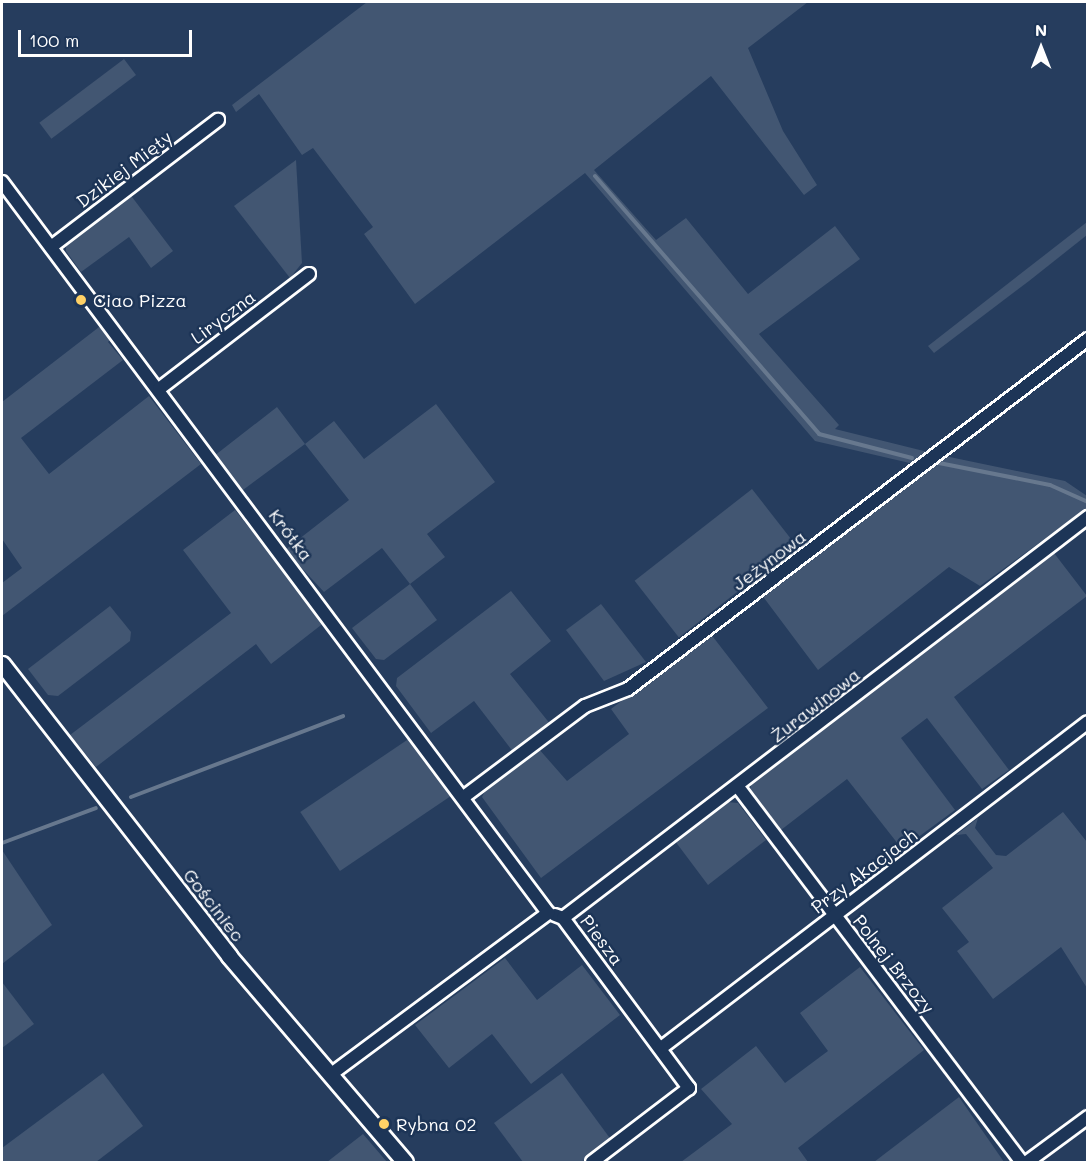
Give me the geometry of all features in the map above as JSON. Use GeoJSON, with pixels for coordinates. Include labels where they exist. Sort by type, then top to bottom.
{"type":"FeatureCollection","features":[{"type":"Feature","properties":{"kind":"street","name":"Dzikiej Mięty"},"geometry":{"type":"LineString","coordinates":[[51,247],[218,120]]}},
{"type":"Feature","properties":{"kind":"street","name":"Krótka"},"geometry":{"type":"LineString","coordinates":[[2,182],[465,796],[548,912]]}},
{"type":"Feature","properties":{"kind":"street","name":"Liryczna"},"geometry":{"type":"LineString","coordinates":[[159,388],[309,274]]}},
{"type":"Feature","properties":{"kind":"street","name":"Jeżynowa"},"geometry":{"type":"LineString","coordinates":[[465,796],[585,706],[628,689],[1088,339]]}},
{"type":"Feature","properties":{"kind":"street","name":"Żurawinowa"},"geometry":{"type":"LineString","coordinates":[[563,918],[738,787],[1088,517]]}},
{"type":"Feature","properties":{"kind":"street","name":"Gościniec"},"geometry":{"type":"LineString","coordinates":[[2,664],[229,956],[405,1162]]}},
{"type":"Feature","properties":{"kind":"street","name":"Przy Akacjach"},"geometry":{"type":"LineString","coordinates":[[661,1048],[1088,722]]}},
{"type":"Feature","properties":{"kind":"street","name":"Polnej Brzozy"},"geometry":{"type":"LineString","coordinates":[[738,787],[834,917],[1024,1162]]}},
{"type":"Feature","properties":{"kind":"street"},"geometry":{"type":"LineString","coordinates":[[330,1075],[548,912]]}},
{"type":"Feature","properties":{"kind":"street","name":"Piesza"},"geometry":{"type":"LineString","coordinates":[[548,912],[563,918],[689,1088],[592,1162]]}},
{"type":"Feature","properties":{"kind":"street"},"geometry":{"type":"LineString","coordinates":[[1024,1162],[1088,1117]]}},
{"type":"Feature","properties":{"kind":"shaded area"},"geometry":{"type":"Polygon","coordinates":[[[367,2],[808,2],[748,48],[783,131],[817,185],[804,195],[711,76],[594,170],[656,240],[686,218],[748,294],[835,226],[860,259],[759,334],[839,425],[835,429],[928,452],[914,464],[815,441],[585,173],[415,304],[364,234],[373,227],[313,148],[302,155],[259,94],[236,112],[232,105],[367,2]]]}},
{"type":"Feature","properties":{"kind":"shaded area"},"geometry":{"type":"Polygon","coordinates":[[[124,59],[136,75],[51,139],[39,123],[124,59]]]}},
{"type":"Feature","properties":{"kind":"shaded area"},"geometry":{"type":"Polygon","coordinates":[[[296,160],[302,263],[290,278],[234,206],[296,160]]]}},
{"type":"Feature","properties":{"kind":"shaded area"},"geometry":{"type":"Polygon","coordinates":[[[129,193],[173,251],[151,268],[129,237],[81,272],[66,251],[66,241],[129,193]]]}},
{"type":"Feature","properties":{"kind":"shaded area"},"geometry":{"type":"Polygon","coordinates":[[[1087,222],[1087,235],[1029,281],[934,353],[928,346],[1087,222]]]}},
{"type":"Feature","properties":{"kind":"shaded area"},"geometry":{"type":"Polygon","coordinates":[[[103,324],[112,338],[108,342],[123,360],[21,438],[49,474],[149,396],[201,464],[2,616],[2,583],[22,568],[2,539],[2,402],[103,324]]]}},
{"type":"Feature","properties":{"kind":"shaded area"},"geometry":{"type":"Polygon","coordinates":[[[436,404],[495,482],[427,534],[445,557],[410,584],[382,548],[324,592],[285,550],[349,500],[305,444],[334,421],[364,459],[436,404]]]}},
{"type":"Feature","properties":{"kind":"shaded area"},"geometry":{"type":"Polygon","coordinates":[[[277,407],[305,444],[243,490],[214,456],[277,407]]]}},
{"type":"Feature","properties":{"kind":"shaded area"},"geometry":{"type":"Polygon","coordinates":[[[940,455],[1065,481],[1087,496],[1087,508],[980,586],[949,567],[818,670],[761,594],[940,455]]]}},
{"type":"Feature","properties":{"kind":"shaded area"},"geometry":{"type":"Polygon","coordinates":[[[752,489],[796,546],[679,637],[635,581],[752,489]]]}},
{"type":"Feature","properties":{"kind":"shaded area"},"geometry":{"type":"Polygon","coordinates":[[[235,510],[325,622],[271,664],[256,644],[96,767],[70,735],[231,613],[183,550],[235,510]]]}},
{"type":"Feature","properties":{"kind":"shaded area"},"geometry":{"type":"Polygon","coordinates":[[[1054,553],[1087,596],[954,697],[1009,770],[982,789],[927,718],[901,738],[955,810],[902,849],[847,779],[781,830],[750,790],[752,782],[1054,553]]]}},
{"type":"Feature","properties":{"kind":"shaded area"},"geometry":{"type":"Polygon","coordinates":[[[410,584],[437,620],[384,660],[376,659],[352,628],[410,584]]]}},
{"type":"Feature","properties":{"kind":"shaded area"},"geometry":{"type":"Polygon","coordinates":[[[511,591],[551,641],[510,674],[551,725],[514,753],[474,701],[431,733],[396,686],[397,678],[511,591]]]}},
{"type":"Feature","properties":{"kind":"shaded area"},"geometry":{"type":"Polygon","coordinates":[[[601,604],[646,662],[604,681],[566,630],[601,604]]]}},
{"type":"Feature","properties":{"kind":"shaded area"},"geometry":{"type":"Polygon","coordinates":[[[110,606],[131,632],[130,641],[58,696],[48,695],[28,669],[110,606]]]}},
{"type":"Feature","properties":{"kind":"shaded area"},"geometry":{"type":"Polygon","coordinates":[[[710,633],[768,708],[541,878],[482,797],[485,791],[538,748],[567,781],[629,734],[611,709],[710,633]]]}},
{"type":"Feature","properties":{"kind":"shaded area"},"geometry":{"type":"Polygon","coordinates":[[[413,736],[453,795],[340,871],[300,812],[413,736]]]}},
{"type":"Feature","properties":{"kind":"shaded area"},"geometry":{"type":"Polygon","coordinates":[[[727,802],[738,803],[766,840],[708,885],[675,841],[727,802]]]}},
{"type":"Feature","properties":{"kind":"shaded area"},"geometry":{"type":"Polygon","coordinates":[[[1063,812],[1087,842],[1087,988],[1061,947],[993,999],[957,951],[969,942],[942,908],[993,868],[966,834],[956,835],[978,818],[975,828],[996,855],[1006,856],[1063,812]]]}},
{"type":"Feature","properties":{"kind":"shaded area"},"geometry":{"type":"Polygon","coordinates":[[[2,850],[52,925],[2,964],[2,850]]]}},
{"type":"Feature","properties":{"kind":"shaded area"},"geometry":{"type":"Polygon","coordinates":[[[505,958],[537,1000],[582,965],[620,1015],[531,1084],[492,1034],[449,1068],[415,1025],[505,958]]]}},
{"type":"Feature","properties":{"kind":"shaded area"},"geometry":{"type":"Polygon","coordinates":[[[860,967],[924,1050],[798,1148],[808,1162],[681,1162],[732,1124],[701,1089],[756,1046],[785,1083],[828,1051],[800,1013],[860,967]]]}},
{"type":"Feature","properties":{"kind":"shaded area"},"geometry":{"type":"Polygon","coordinates":[[[2,982],[34,1024],[2,1048],[2,982]]]}},
{"type":"Feature","properties":{"kind":"shaded area"},"geometry":{"type":"Polygon","coordinates":[[[103,1073],[143,1126],[96,1162],[2,1162],[2,1148],[103,1073]]]}},
{"type":"Feature","properties":{"kind":"shaded area"},"geometry":{"type":"Polygon","coordinates":[[[562,1073],[612,1141],[583,1162],[523,1162],[494,1123],[562,1073]]]}},
{"type":"Feature","properties":{"kind":"shaded area"},"geometry":{"type":"Polygon","coordinates":[[[959,1097],[1004,1162],[874,1162],[959,1097]]]}},
{"type":"Feature","properties":{"kind":"shaded area"},"geometry":{"type":"Polygon","coordinates":[[[363,1134],[387,1162],[327,1162],[363,1134]]]}},
{"type":"Feature","properties":{"kind":"waterway"},"geometry":{"type":"LineString","coordinates":[[595,176],[819,434],[912,458]]}},
{"type":"Feature","properties":{"kind":"waterway"},"geometry":{"type":"LineString","coordinates":[[939,463],[1050,485],[1088,502]]}},
{"type":"Feature","properties":{"kind":"waterway"},"geometry":{"type":"LineString","coordinates":[[131,797],[343,716]]}},
{"type":"Feature","properties":{"kind":"waterway"},"geometry":{"type":"LineString","coordinates":[[2,843],[96,808]]}},
{"type":"Feature","properties":{"kind":"place","name":"Ciao Pizza"},"geometry":{"type":"Point","coordinates":[81,300]}},
{"type":"Feature","properties":{"kind":"place","name":"Rybna 02"},"geometry":{"type":"Point","coordinates":[384,1124]}}]}
